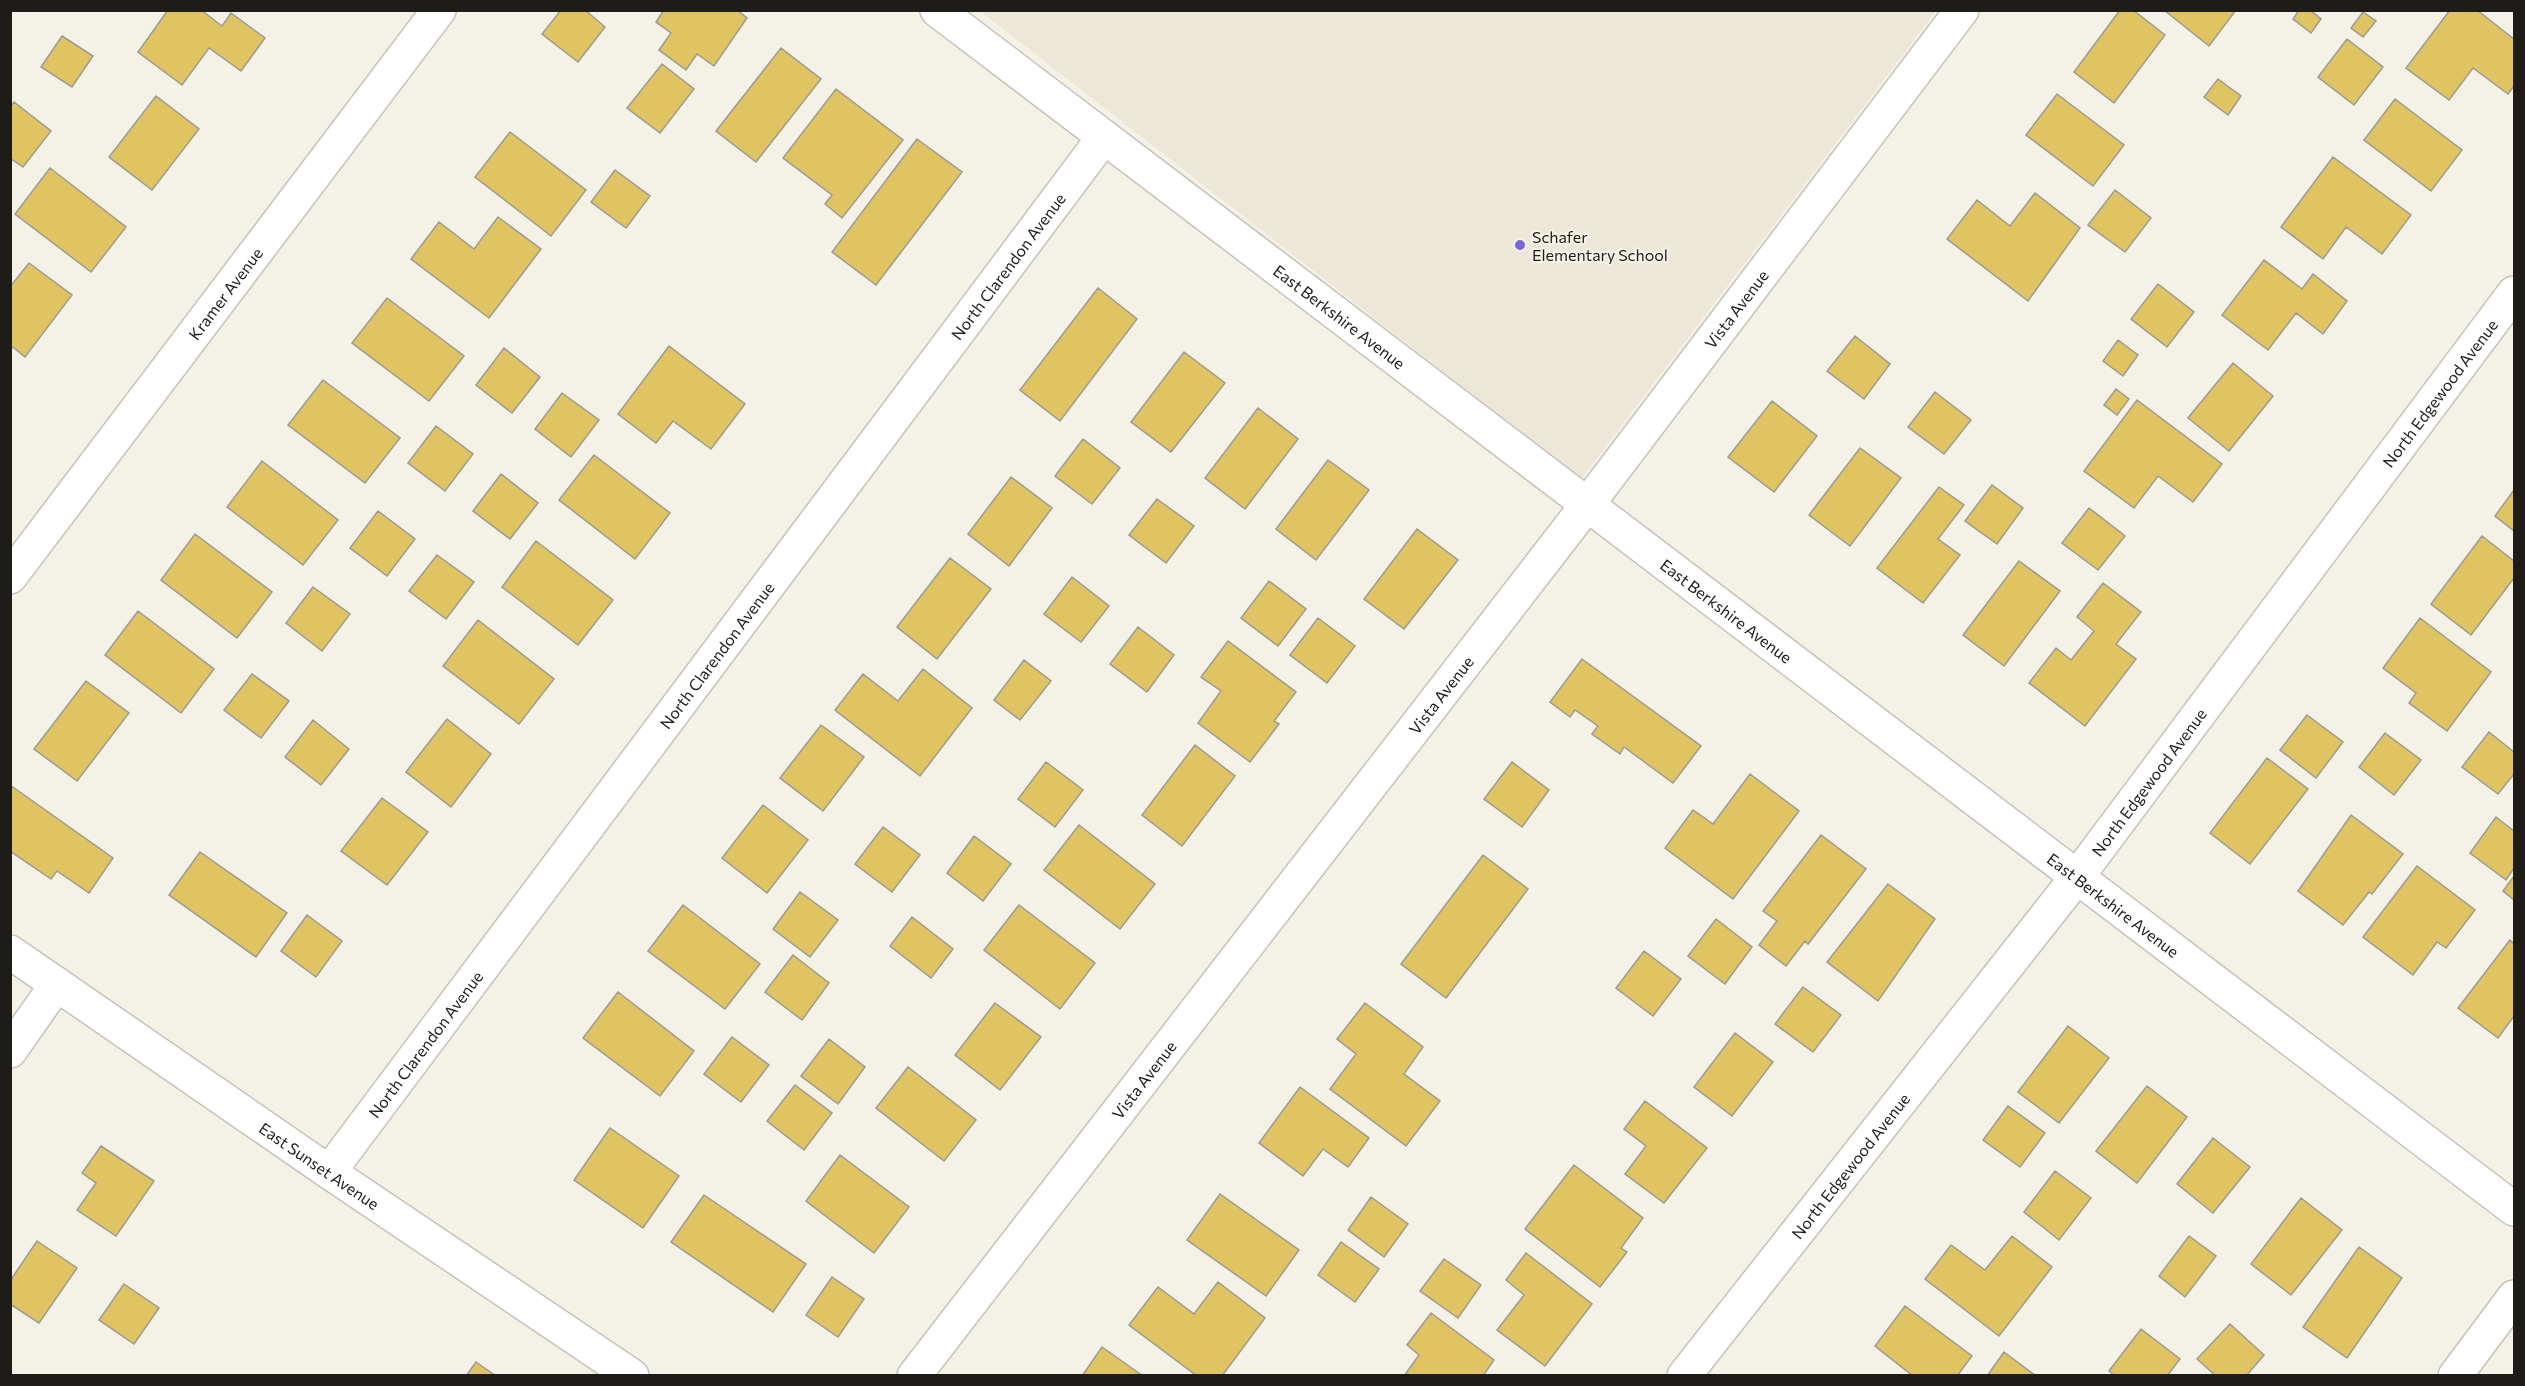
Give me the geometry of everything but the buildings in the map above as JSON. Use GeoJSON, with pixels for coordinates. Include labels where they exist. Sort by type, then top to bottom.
{"type":"FeatureCollection","features":[{"type":"Feature","properties":{"kind":"street","name":"Kramer Avenue"},"geometry":{"type":"LineString","coordinates":[[10,578],[440,10]]}},
{"type":"Feature","properties":{"kind":"street","name":"East Berkshire Avenue"},"geometry":{"type":"LineString","coordinates":[[937,10],[2514,1209]]}},
{"type":"Feature","properties":{"kind":"street","name":"Vista Avenue"},"geometry":{"type":"LineString","coordinates":[[914,1376],[1587,505],[1962,10]]}},
{"type":"Feature","properties":{"kind":"street","name":"North Clarendon Avenue"},"geometry":{"type":"LineString","coordinates":[[329,1172],[1104,137]]}},
{"type":"Feature","properties":{"kind":"street","name":"North Edgewood Avenue"},"geometry":{"type":"LineString","coordinates":[[1684,1376],[2077,877],[2514,293]]}},
{"type":"Feature","properties":{"kind":"street","name":"East Sunset Avenue"},"geometry":{"type":"LineString","coordinates":[[10,952],[329,1172],[632,1376]]}},
{"type":"Feature","properties":{"kind":"street"},"geometry":{"type":"LineString","coordinates":[[10,1051],[57,984]]}},
{"type":"Feature","properties":{"kind":"street"},"geometry":{"type":"LineString","coordinates":[[2455,1376],[2514,1297]]}},
{"type":"Feature","properties":{"kind":"shaded area","name":"Schafer Elementary School"},"geometry":{"type":"Polygon","coordinates":[[[980,11],[1936,11],[1581,479],[980,11]]]}},
{"type":"Feature","properties":{"kind":"place","name":"Schafer Elementary School"},"geometry":{"type":"Point","coordinates":[1520,245]}}]}
